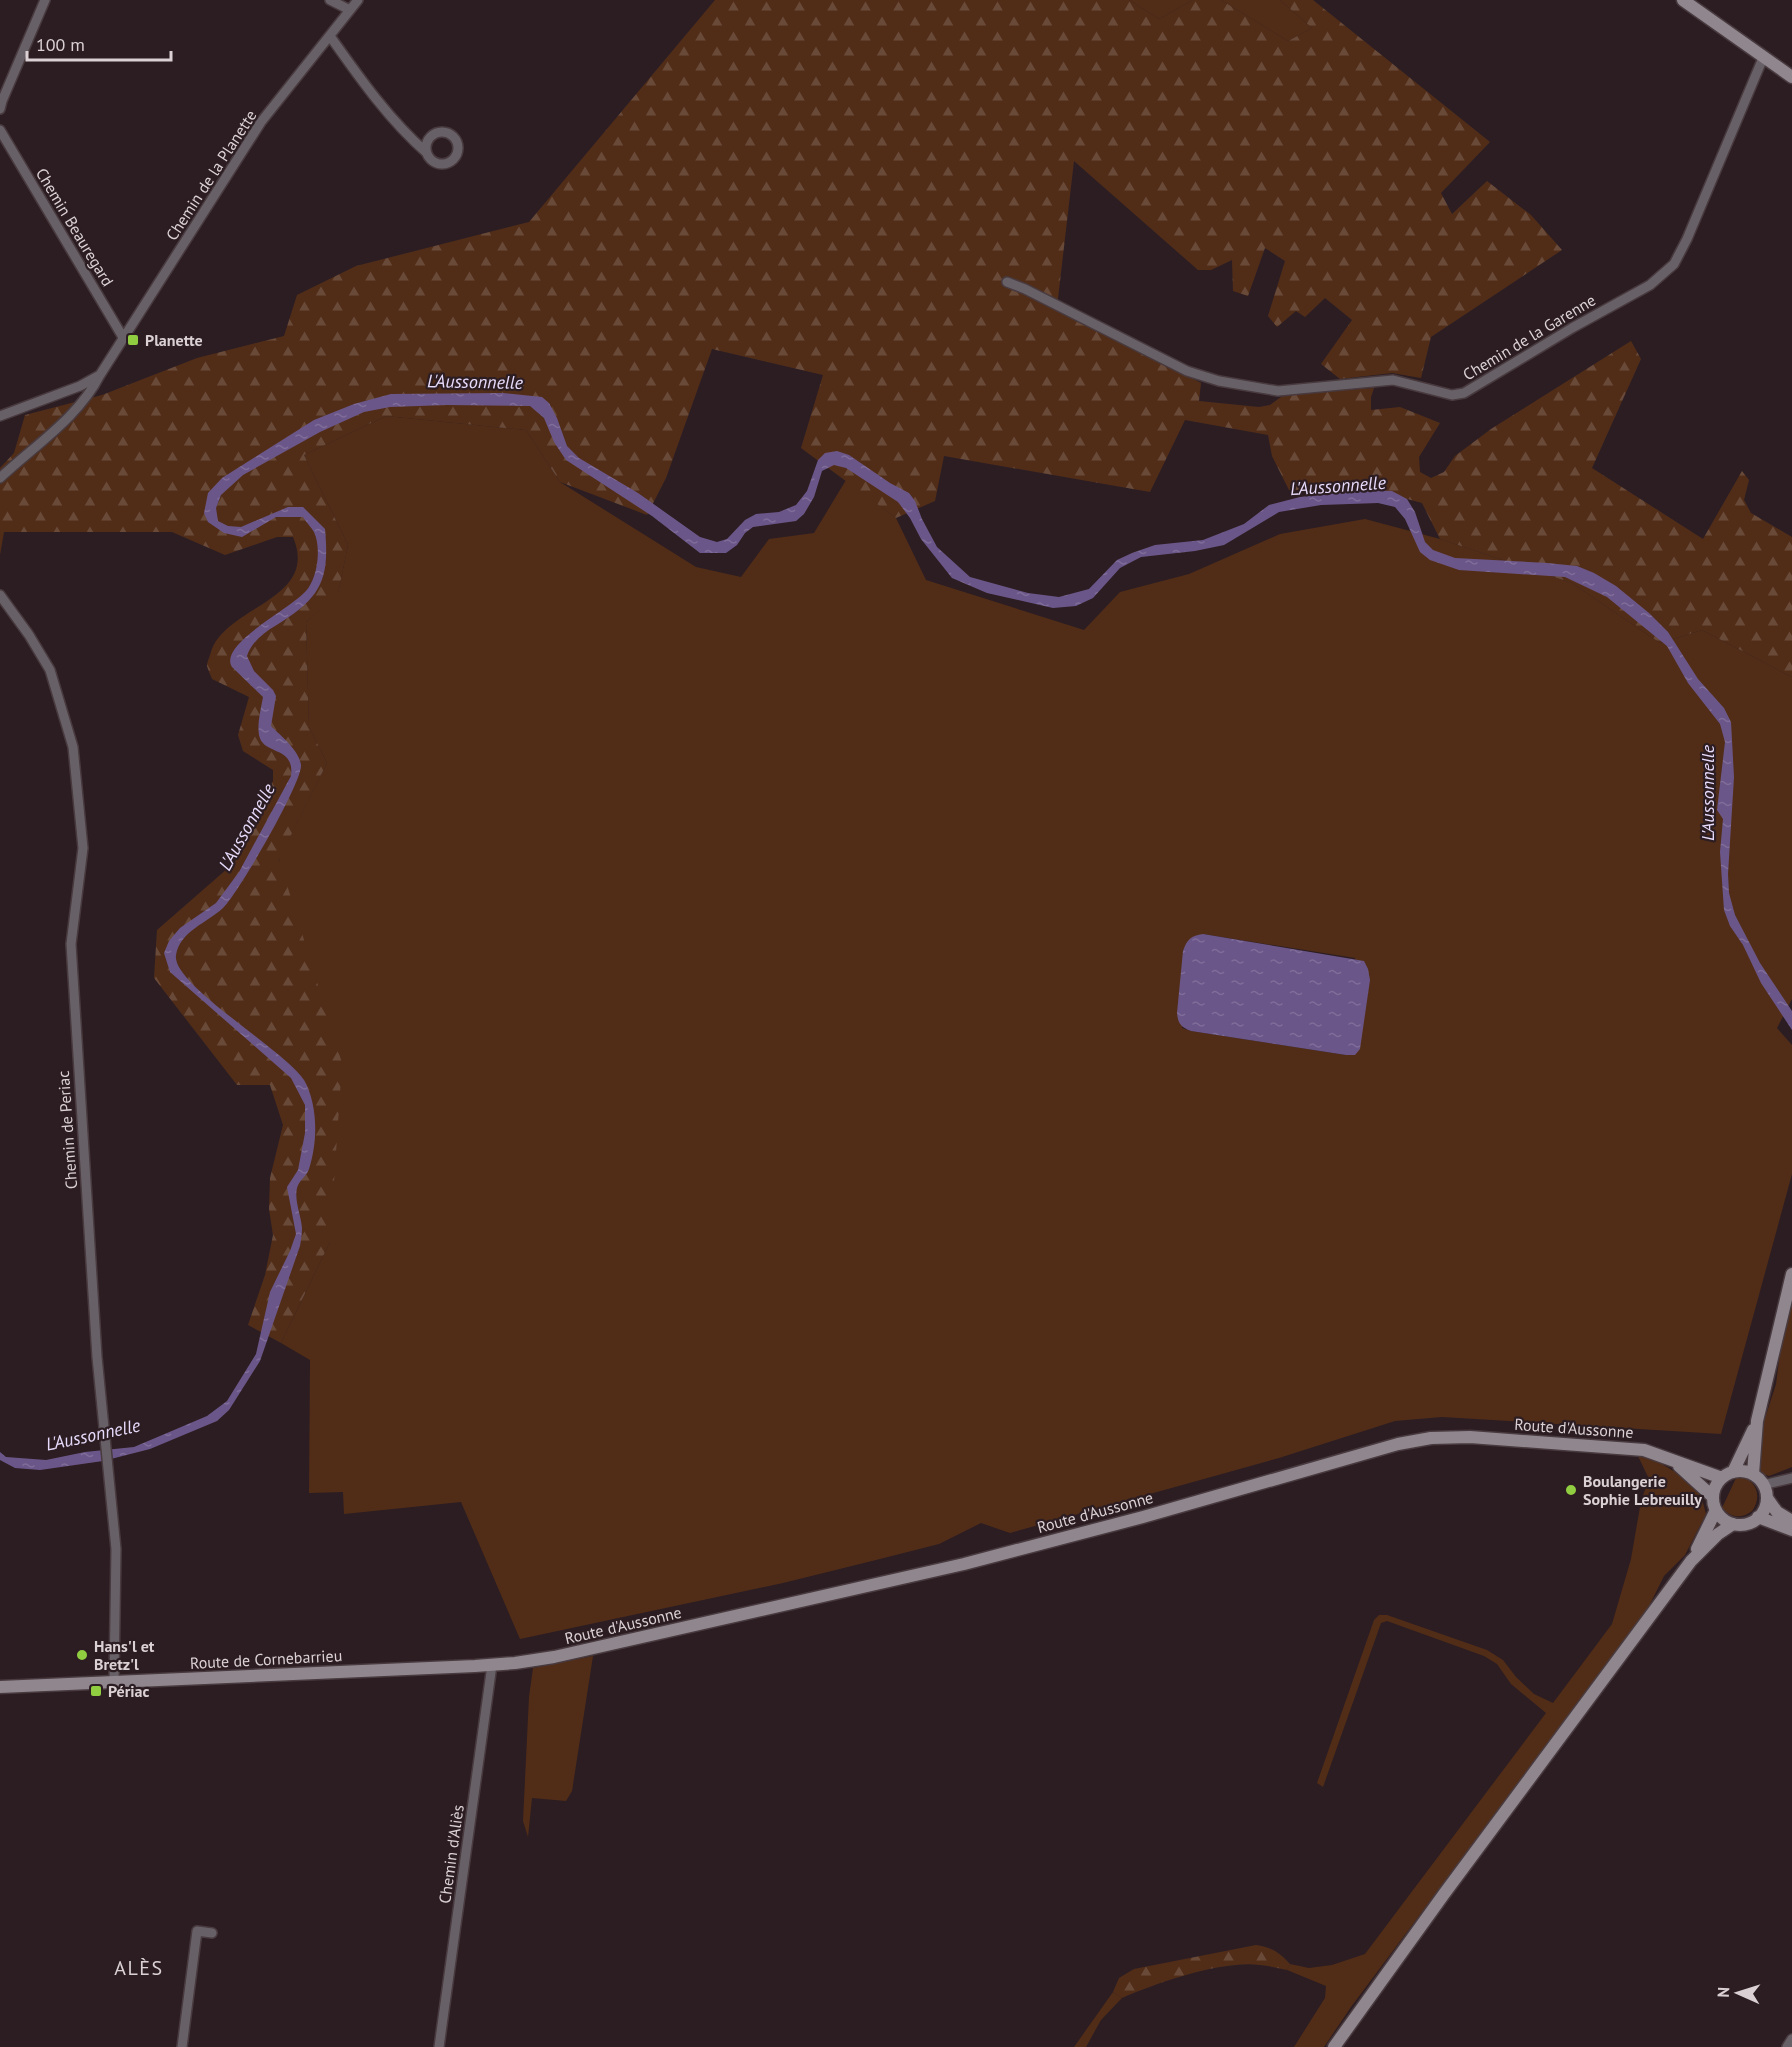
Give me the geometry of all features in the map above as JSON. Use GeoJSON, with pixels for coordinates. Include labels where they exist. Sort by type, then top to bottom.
{"type":"FeatureCollection","features":[{"type":"Feature","properties":{"kind":"main road"},"geometry":{"type":"LineString","coordinates":[[1683,0],[1792,77]]}},
{"type":"Feature","properties":{"kind":"main road"},"geometry":{"type":"LineString","coordinates":[[1752,1474],[1757,1421],[1792,1274]]}},
{"type":"Feature","properties":{"kind":"main road"},"geometry":{"type":"LineString","coordinates":[[1757,1421],[1728,1475],[1714,1490],[1713,1497],[1716,1510],[1723,1519],[1742,1525],[1758,1517],[1766,1505],[1767,1498]]}},
{"type":"Feature","properties":{"kind":"main road","name":"Route d'Aussonne"},"geometry":{"type":"LineString","coordinates":[[532,1660],[575,1653],[964,1564],[1143,1517],[1398,1444],[1431,1438],[1470,1437],[1644,1450],[1728,1475]]}},
{"type":"Feature","properties":{"kind":"main road","name":"Route d'Aussonne"},"geometry":{"type":"LineString","coordinates":[[1668,1457],[1691,1475],[1713,1497]]}},
{"type":"Feature","properties":{"kind":"main road"},"geometry":{"type":"LineString","coordinates":[[1728,1475],[1740,1471],[1752,1474],[1763,1485],[1767,1498],[1777,1512],[1792,1521]]}},
{"type":"Feature","properties":{"kind":"main road"},"geometry":{"type":"LineString","coordinates":[[1691,1561],[1716,1510]]}},
{"type":"Feature","properties":{"kind":"main road"},"geometry":{"type":"LineString","coordinates":[[1758,1517],[1792,1530]]}},
{"type":"Feature","properties":{"kind":"main road"},"geometry":{"type":"LineString","coordinates":[[1334,2047],[1444,1894],[1691,1561],[1718,1534],[1733,1524]]}},
{"type":"Feature","properties":{"kind":"main road","name":"Route de Cornebarrieu"},"geometry":{"type":"LineString","coordinates":[[0,1687],[492,1665],[532,1660]]}},
{"type":"Feature","properties":{"kind":"street"},"geometry":{"type":"LineString","coordinates":[[0,109],[45,0]]}},
{"type":"Feature","properties":{"kind":"street"},"geometry":{"type":"LineString","coordinates":[[330,0],[351,10]]}},
{"type":"Feature","properties":{"kind":"street","name":"Chemin de la Planette"},"geometry":{"type":"LineString","coordinates":[[100,375],[261,122],[358,0]]}},
{"type":"Feature","properties":{"kind":"street"},"geometry":{"type":"LineString","coordinates":[[330,36],[364,83],[410,138],[427,153]]}},
{"type":"Feature","properties":{"kind":"street","name":"Chemin de la Garenne"},"geometry":{"type":"LineString","coordinates":[[1007,282],[1187,371],[1219,381],[1278,391],[1393,380],[1452,395],[1464,393],[1572,328],[1650,285],[1674,264],[1687,239],[1762,58]]}},
{"type":"Feature","properties":{"kind":"street","name":"Chemin Beauregard"},"geometry":{"type":"LineString","coordinates":[[0,130],[124,339]]}},
{"type":"Feature","properties":{"kind":"street"},"geometry":{"type":"LineString","coordinates":[[0,416],[80,386],[100,375]]}},
{"type":"Feature","properties":{"kind":"street"},"geometry":{"type":"LineString","coordinates":[[0,478],[48,437],[90,394],[100,375]]}},
{"type":"Feature","properties":{"kind":"street","name":"Chemin de Periac"},"geometry":{"type":"LineString","coordinates":[[0,595],[29,635],[50,670],[73,747],[83,848],[71,944],[104,1444],[116,1549],[114,1682]]}},
{"type":"Feature","properties":{"kind":"street"},"geometry":{"type":"LineString","coordinates":[[1763,1485],[1792,1478]]}},
{"type":"Feature","properties":{"kind":"street","name":"Chemin d'Aliès"},"geometry":{"type":"LineString","coordinates":[[439,2047],[492,1665]]}},
{"type":"Feature","properties":{"kind":"street"},"geometry":{"type":"LineString","coordinates":[[182,2047],[197,1931],[212,1933]]}},
{"type":"Feature","properties":{"kind":"street"},"geometry":{"type":"LineString","coordinates":[[1787,2047],[1792,2039]]}},
{"type":"Feature","properties":{"kind":"green space"},"geometry":{"type":"Polygon","coordinates":[[[715,0],[1129,0],[1159,19],[1193,0],[1221,0],[1288,41],[1312,28],[1280,0],[1313,0],[1490,142],[1441,193],[1452,214],[1487,181],[1531,215],[1562,250],[1431,337],[1421,378],[1392,373],[1340,379],[1321,364],[1352,320],[1325,298],[1305,317],[1296,311],[1277,327],[1268,316],[1285,261],[1265,248],[1248,296],[1233,291],[1232,260],[1211,270],[1198,270],[1074,161],[1057,307],[1201,383],[1199,401],[1259,407],[1270,405],[1285,394],[1374,388],[1371,410],[1400,407],[1440,423],[1419,457],[1420,472],[1431,478],[1444,472],[1455,456],[1491,429],[1631,341],[1641,359],[1592,468],[1703,539],[1742,471],[1749,480],[1744,500],[1751,513],[1792,537],[1792,677],[1702,630],[1660,643],[1572,583],[1440,539],[1422,503],[1374,490],[1289,490],[1272,456],[1268,435],[1185,420],[1150,492],[944,456],[935,501],[896,518],[801,448],[823,375],[712,349],[666,478],[647,515],[560,482],[526,430],[386,416],[304,455],[348,545],[338,594],[306,622],[309,727],[327,763],[279,859],[342,1063],[330,1242],[281,1343],[248,1325],[265,1275],[273,1235],[269,1209],[270,1178],[283,1125],[270,1085],[237,1085],[154,978],[157,930],[235,862],[246,832],[273,781],[273,770],[243,751],[238,735],[249,697],[212,679],[207,666],[211,652],[220,636],[234,623],[283,589],[294,575],[298,558],[293,537],[277,537],[225,555],[172,532],[4,532],[0,555],[0,468],[14,453],[25,415],[102,395],[197,358],[284,336],[297,295],[356,266],[529,222],[715,0]]]}},
{"type":"Feature","properties":{"kind":"green space"},"geometry":{"type":"Polygon","coordinates":[[[1129,0],[1193,0],[1159,19],[1129,0]]]}},
{"type":"Feature","properties":{"kind":"green space"},"geometry":{"type":"Polygon","coordinates":[[[1221,0],[1280,0],[1312,28],[1288,41],[1221,0]]]}},
{"type":"Feature","properties":{"kind":"green space"},"geometry":{"type":"Polygon","coordinates":[[[386,416],[526,430],[560,482],[696,567],[741,577],[769,539],[814,533],[846,480],[896,518],[926,580],[1084,630],[1120,592],[1189,574],[1280,534],[1365,519],[1440,539],[1572,583],[1660,643],[1702,630],[1792,677],[1792,999],[1777,1028],[1792,1045],[1792,1174],[1721,1434],[1442,1417],[1395,1421],[1279,1458],[1010,1533],[981,1523],[939,1544],[876,1560],[783,1583],[520,1639],[461,1502],[344,1514],[343,1492],[309,1493],[310,1360],[281,1343],[330,1242],[279,858],[327,763],[309,727],[306,622],[338,593],[348,545],[304,455],[386,416]],[[1203,934],[1182,1028],[1355,1055],[1355,958],[1203,934]]]}},
{"type":"Feature","properties":{"kind":"green space"},"geometry":{"type":"Polygon","coordinates":[[[1792,1303],[1792,1467],[1769,1476],[1762,1474],[1758,1465],[1761,1431],[1776,1384],[1781,1346],[1792,1303]]]}},
{"type":"Feature","properties":{"kind":"green space"},"geometry":{"type":"Polygon","coordinates":[[[1637,1454],[1657,1461],[1693,1483],[1702,1499],[1706,1514],[1685,1555],[1664,1576],[1646,1612],[1351,2007],[1324,2047],[1294,2047],[1325,1998],[1326,1986],[1287,1970],[1290,1964],[1309,1968],[1332,1965],[1365,1954],[1546,1713],[1511,1684],[1497,1664],[1484,1656],[1387,1621],[1381,1623],[1323,1787],[1317,1783],[1374,1620],[1379,1615],[1387,1615],[1487,1650],[1503,1660],[1516,1677],[1534,1694],[1553,1703],[1612,1624],[1631,1559],[1641,1501],[1649,1479],[1637,1454]]]}},
{"type":"Feature","properties":{"kind":"green space"},"geometry":{"type":"Polygon","coordinates":[[[1737,1476],[1749,1480],[1757,1494],[1752,1511],[1740,1516],[1729,1514],[1722,1508],[1737,1476]]]}},
{"type":"Feature","properties":{"kind":"green space"},"geometry":{"type":"Polygon","coordinates":[[[593,1656],[572,1791],[566,1801],[532,1798],[528,1837],[523,1821],[529,1697],[533,1668],[593,1656]]]}},
{"type":"Feature","properties":{"kind":"green space"},"geometry":{"type":"Polygon","coordinates":[[[1256,1945],[1266,1947],[1282,1956],[1290,1964],[1287,1970],[1245,1964],[1227,1966],[1190,1974],[1122,1998],[1113,1992],[1119,1978],[1134,1969],[1256,1945]]]}},
{"type":"Feature","properties":{"kind":"green space"},"geometry":{"type":"Polygon","coordinates":[[[1113,1992],[1122,1998],[1101,2020],[1086,2047],[1074,2047],[1113,1992]]]}},
{"type":"Feature","properties":{"kind":"water"},"geometry":{"type":"Polygon","coordinates":[[[503,393],[542,397],[549,403],[557,418],[567,446],[579,458],[638,493],[700,537],[717,542],[727,539],[745,520],[756,514],[779,512],[796,505],[807,491],[818,460],[825,453],[837,451],[849,455],[909,493],[937,547],[970,577],[1028,593],[1059,597],[1089,589],[1117,560],[1132,553],[1155,545],[1203,540],[1244,524],[1269,505],[1300,497],[1361,490],[1392,491],[1407,499],[1415,512],[1425,542],[1433,550],[1455,558],[1577,566],[1594,573],[1616,586],[1668,632],[1698,679],[1724,708],[1731,722],[1734,777],[1728,874],[1729,893],[1735,915],[1760,963],[1792,1011],[1792,1030],[1761,983],[1743,945],[1730,926],[1724,910],[1720,852],[1723,819],[1717,810],[1725,742],[1720,724],[1688,683],[1667,646],[1607,597],[1565,577],[1459,570],[1430,560],[1420,552],[1405,519],[1395,507],[1378,503],[1321,505],[1279,512],[1224,545],[1141,557],[1120,568],[1093,598],[1076,606],[1053,608],[987,593],[952,578],[921,539],[898,502],[846,468],[834,465],[822,471],[814,497],[804,514],[796,521],[753,527],[745,533],[737,545],[726,553],[700,553],[652,516],[566,460],[554,442],[544,418],[530,406],[390,407],[364,412],[320,432],[243,475],[221,495],[216,508],[218,521],[228,526],[241,527],[288,507],[303,507],[325,529],[326,563],[319,587],[312,597],[290,616],[262,635],[251,647],[247,656],[254,671],[276,696],[271,726],[300,759],[299,775],[281,814],[242,882],[223,908],[188,934],[176,955],[179,968],[191,983],[293,1067],[309,1090],[314,1112],[315,1135],[309,1169],[298,1185],[296,1193],[302,1228],[300,1246],[260,1361],[229,1410],[217,1421],[150,1449],[103,1461],[40,1470],[15,1468],[0,1460],[0,1452],[6,1457],[46,1460],[85,1452],[134,1447],[207,1416],[227,1401],[256,1354],[270,1292],[296,1234],[287,1187],[298,1170],[305,1133],[305,1105],[291,1078],[170,972],[164,953],[169,941],[180,928],[216,903],[239,872],[291,776],[288,759],[262,742],[259,735],[259,721],[263,697],[232,667],[231,657],[236,647],[247,636],[302,595],[309,587],[318,552],[314,532],[303,517],[276,517],[242,537],[224,533],[208,522],[204,513],[208,493],[222,478],[314,420],[354,404],[391,394],[503,393]]]}},
{"type":"Feature","properties":{"kind":"water"},"geometry":{"type":"Polygon","coordinates":[[[1203,934],[1364,961],[1370,980],[1360,1049],[1355,1055],[1346,1055],[1191,1031],[1182,1026],[1177,1013],[1183,951],[1190,939],[1203,934]]]}},
{"type":"Feature","properties":{"kind":"place","name":"Planette"},"geometry":{"type":"Point","coordinates":[133,340]}},
{"type":"Feature","properties":{"kind":"place","name":"Boulangerie Sophie Lebreuilly"},"geometry":{"type":"Point","coordinates":[1571,1490]}},
{"type":"Feature","properties":{"kind":"place","name":"Hans'l et Bretz'l"},"geometry":{"type":"Point","coordinates":[82,1655]}},
{"type":"Feature","properties":{"kind":"place","name":"Périac"},"geometry":{"type":"Point","coordinates":[96,1691]}},
{"type":"Feature","properties":{"kind":"district","name":"ALÈS"},"geometry":{"type":"Point","coordinates":[139,1968]}},
{"type":"Feature","properties":{"kind":"water label","name":"L'Aussonnelle"},"geometry":{"type":"Point","coordinates":[475,382]}},
{"type":"Feature","properties":{"kind":"water label","name":"L'Aussonnelle"},"geometry":{"type":"Point","coordinates":[1338,486]}},
{"type":"Feature","properties":{"kind":"water label","name":"L'Aussonnelle"},"geometry":{"type":"Point","coordinates":[1708,793]}},
{"type":"Feature","properties":{"kind":"water label","name":"L'Aussonnelle"},"geometry":{"type":"Point","coordinates":[247,827]}},
{"type":"Feature","properties":{"kind":"water label","name":"L'Aussonnelle"},"geometry":{"type":"Point","coordinates":[93,1435]}}]}
